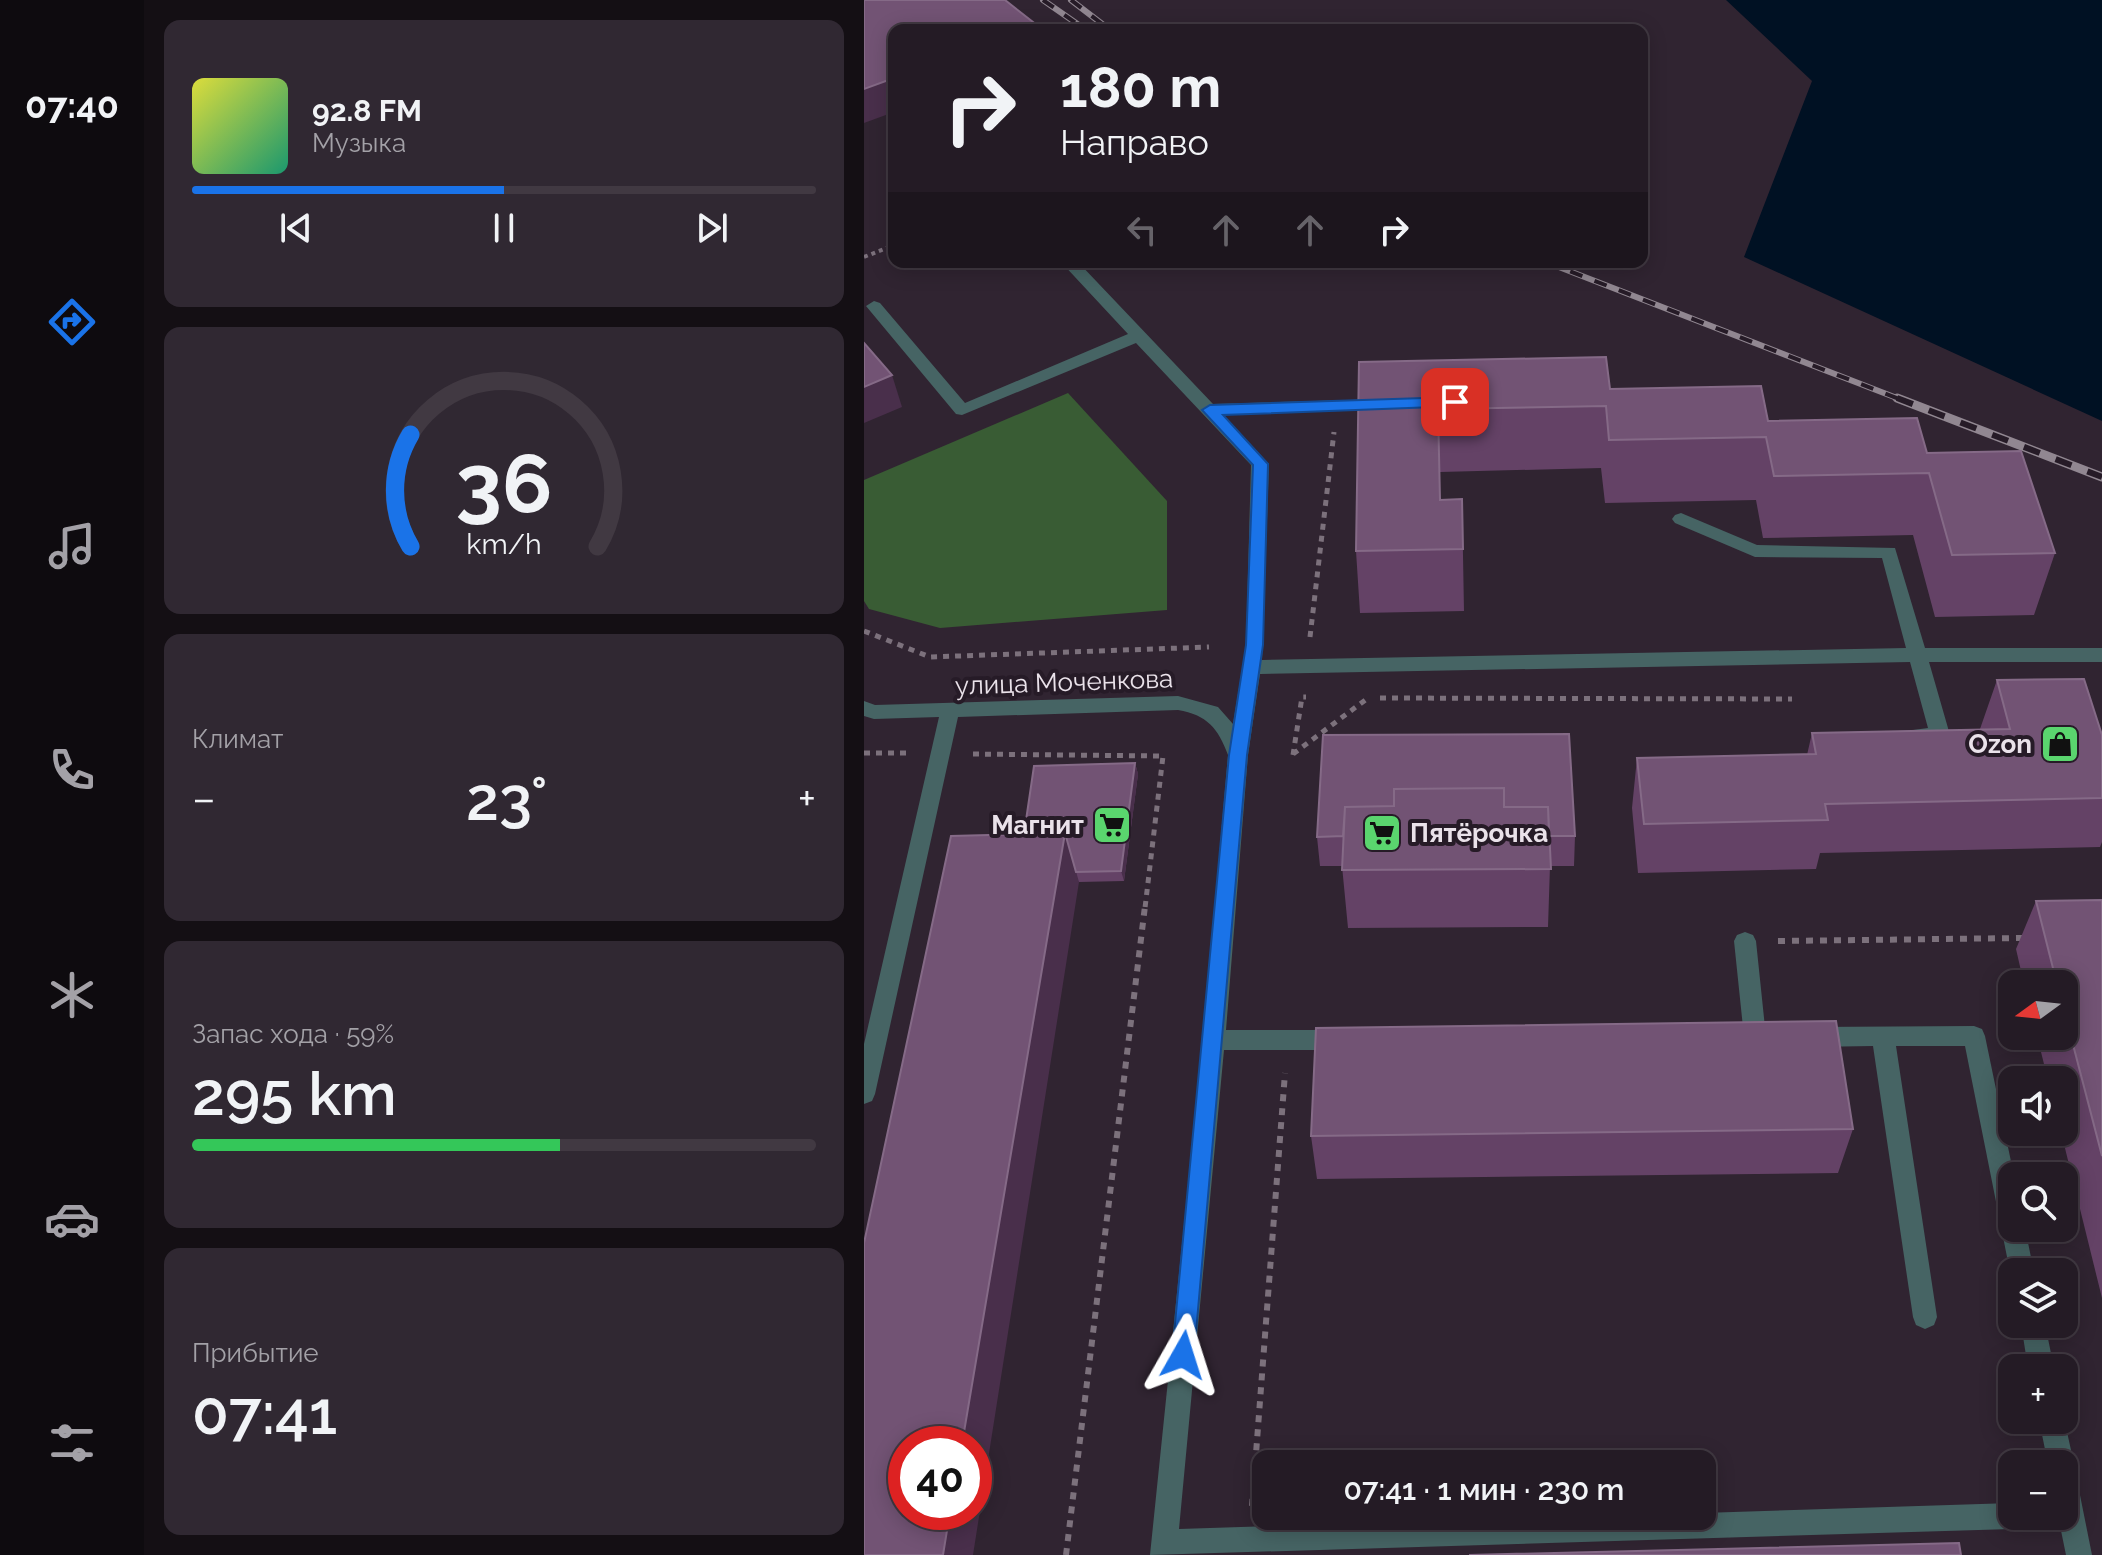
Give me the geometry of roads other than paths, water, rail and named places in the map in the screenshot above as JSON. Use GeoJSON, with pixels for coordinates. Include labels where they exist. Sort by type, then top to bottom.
{"type":"FeatureCollection","features":[{"type":"Feature","properties":{"kind":"street"},"geometry":{"type":"LineString","coordinates":[[1075,268],[1260,464],[1252,667],[1238,755],[1214,1040],[1164,1549],[1249,1540],[1998,1516]]}},
{"type":"Feature","properties":{"kind":"street"},"geometry":{"type":"LineString","coordinates":[[874,306],[962,410],[1140,335]]}},
{"type":"Feature","properties":{"kind":"street"},"geometry":{"type":"LineString","coordinates":[[1210,410],[1399,404]]}},
{"type":"Feature","properties":{"kind":"street"},"geometry":{"type":"LineString","coordinates":[[1681,519],[1755,551],[1889,552],[1940,735],[1908,736]]}},
{"type":"Feature","properties":{"kind":"street"},"geometry":{"type":"LineString","coordinates":[[1252,667],[1917,655],[2102,655]]}},
{"type":"Feature","properties":{"kind":"street","name":"улица Моченкова"},"geometry":{"type":"LineString","coordinates":[[867,711],[1178,703],[1200,706],[1217,714],[1230,733],[1238,755]]}},
{"type":"Feature","properties":{"kind":"street"},"geometry":{"type":"LineString","coordinates":[[864,1094],[950,711]]}},
{"type":"Feature","properties":{"kind":"street"},"geometry":{"type":"LineString","coordinates":[[1745,941],[1747,1038],[1974,1036],[2000,1162]]}},
{"type":"Feature","properties":{"kind":"street"},"geometry":{"type":"LineString","coordinates":[[1883,1037],[1925,1317]]}},
{"type":"Feature","properties":{"kind":"street"},"geometry":{"type":"LineString","coordinates":[[1214,1040],[1365,1039]]}},
{"type":"Feature","properties":{"kind":"street"},"geometry":{"type":"LineString","coordinates":[[2072,1530],[2079,1555]]}},
{"type":"Feature","properties":{"kind":"water"},"geometry":{"type":"Polygon","coordinates":[[[1726,0],[2102,0],[2102,421],[1744,257],[1812,81],[1726,0]]]}},
{"type":"Feature","properties":{"kind":"railway"},"geometry":{"type":"LineString","coordinates":[[1043,0],[1077,24]]}},
{"type":"Feature","properties":{"kind":"railway"},"geometry":{"type":"LineString","coordinates":[[1071,0],[1102,24]]}},
{"type":"Feature","properties":{"kind":"railway"},"geometry":{"type":"LineString","coordinates":[[1561,268],[1902,400]]}},
{"type":"Feature","properties":{"kind":"railway"},"geometry":{"type":"LineString","coordinates":[[1897,398],[2102,477]]}},
{"type":"Feature","properties":{"kind":"place","name":"Ozon"},"geometry":{"type":"Point","coordinates":[2060,744]}},
{"type":"Feature","properties":{"kind":"place","name":"Магнит"},"geometry":{"type":"Point","coordinates":[1112,825]}},
{"type":"Feature","properties":{"kind":"place","name":"Пятёрочка"},"geometry":{"type":"Point","coordinates":[1382,833]}}]}
